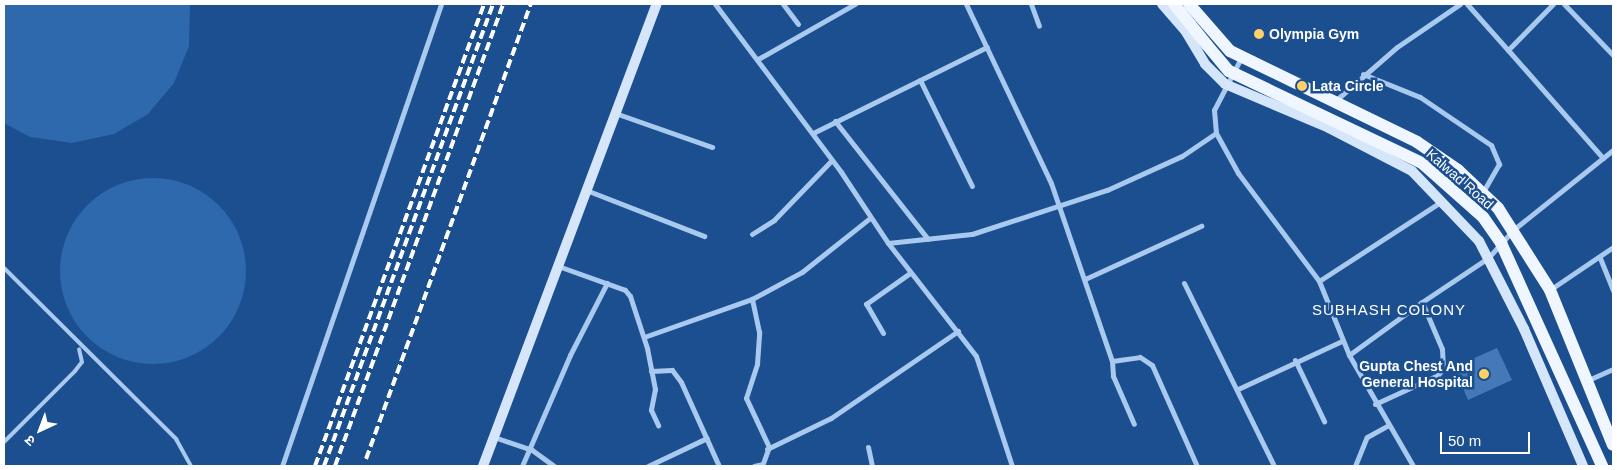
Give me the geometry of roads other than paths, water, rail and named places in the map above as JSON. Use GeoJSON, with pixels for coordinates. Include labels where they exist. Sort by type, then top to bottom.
{"type":"FeatureCollection","features":[{"type":"Feature","properties":{"kind":"main road"},"geometry":{"type":"LineString","coordinates":[[1174,4],[1186,9],[1213,42],[1261,68],[1335,101],[1417,142],[1482,193],[1513,230],[1550,290],[1585,381],[1613,445]]}},
{"type":"Feature","properties":{"kind":"main road","name":"Kalwad Road"},"geometry":{"type":"LineString","coordinates":[[1213,42],[1229,71],[1422,164],[1483,217],[1505,251],[1602,466]]}},
{"type":"Feature","properties":{"kind":"street"},"geometry":{"type":"LineString","coordinates":[[282,466],[441,4]]}},
{"type":"Feature","properties":{"kind":"street"},"geometry":{"type":"LineString","coordinates":[[482,466],[657,4]]}},
{"type":"Feature","properties":{"kind":"street"},"geometry":{"type":"LineString","coordinates":[[715,4],[813,133],[870,218],[910,273],[976,356],[989,388],[1012,466]]}},
{"type":"Feature","properties":{"kind":"street"},"geometry":{"type":"LineString","coordinates":[[783,4],[798,24]]}},
{"type":"Feature","properties":{"kind":"street"},"geometry":{"type":"LineString","coordinates":[[758,59],[855,4]]}},
{"type":"Feature","properties":{"kind":"street"},"geometry":{"type":"LineString","coordinates":[[966,4],[1060,207],[1112,361],[1113,376],[1134,424]]}},
{"type":"Feature","properties":{"kind":"street"},"geometry":{"type":"LineString","coordinates":[[1031,4],[1039,26]]}},
{"type":"Feature","properties":{"kind":"street"},"geometry":{"type":"LineString","coordinates":[[1162,4],[1205,64],[1225,84],[1329,128],[1412,171],[1479,241],[1583,466]]}},
{"type":"Feature","properties":{"kind":"street"},"geometry":{"type":"LineString","coordinates":[[1335,101],[1364,74],[1460,4]]}},
{"type":"Feature","properties":{"kind":"street"},"geometry":{"type":"LineString","coordinates":[[1467,4],[1603,158]]}},
{"type":"Feature","properties":{"kind":"street"},"geometry":{"type":"LineString","coordinates":[[1508,50],[1553,4]]}},
{"type":"Feature","properties":{"kind":"street"},"geometry":{"type":"LineString","coordinates":[[1564,4],[1613,55]]}},
{"type":"Feature","properties":{"kind":"street"},"geometry":{"type":"LineString","coordinates":[[813,133],[987,47]]}},
{"type":"Feature","properties":{"kind":"street"},"geometry":{"type":"LineString","coordinates":[[1241,58],[1225,84],[1214,110],[1216,133],[1238,173],[1319,281],[1349,355],[1387,426],[1413,466]]}},
{"type":"Feature","properties":{"kind":"street"},"geometry":{"type":"LineString","coordinates":[[1364,74],[1420,96],[1491,145],[1499,164],[1482,193]]}},
{"type":"Feature","properties":{"kind":"street"},"geometry":{"type":"LineString","coordinates":[[920,80],[972,186]]}},
{"type":"Feature","properties":{"kind":"street"},"geometry":{"type":"LineString","coordinates":[[615,113],[712,147]]}},
{"type":"Feature","properties":{"kind":"street"},"geometry":{"type":"LineString","coordinates":[[835,121],[928,239]]}},
{"type":"Feature","properties":{"kind":"street"},"geometry":{"type":"LineString","coordinates":[[888,243],[972,234],[1060,207],[1150,173],[1216,133]]}},
{"type":"Feature","properties":{"kind":"street"},"geometry":{"type":"LineString","coordinates":[[1349,355],[1422,302],[1488,258],[1513,230],[1613,150]]}},
{"type":"Feature","properties":{"kind":"street"},"geometry":{"type":"LineString","coordinates":[[752,234],[774,220],[831,161]]}},
{"type":"Feature","properties":{"kind":"street"},"geometry":{"type":"LineString","coordinates":[[586,190],[704,236]]}},
{"type":"Feature","properties":{"kind":"street"},"geometry":{"type":"LineString","coordinates":[[1319,281],[1442,201]]}},
{"type":"Feature","properties":{"kind":"street"},"geometry":{"type":"LineString","coordinates":[[644,337],[752,298],[810,266],[870,218]]}},
{"type":"Feature","properties":{"kind":"street"},"geometry":{"type":"LineString","coordinates":[[1085,279],[1201,226]]}},
{"type":"Feature","properties":{"kind":"street"},"geometry":{"type":"LineString","coordinates":[[1550,290],[1600,258],[1613,247]]}},
{"type":"Feature","properties":{"kind":"street"},"geometry":{"type":"LineString","coordinates":[[1600,258],[1613,290]]}},
{"type":"Feature","properties":{"kind":"street"},"geometry":{"type":"LineString","coordinates":[[558,266],[607,284],[630,296],[644,337],[652,371],[655,388],[652,410],[658,425]]}},
{"type":"Feature","properties":{"kind":"street"},"geometry":{"type":"LineString","coordinates":[[883,333],[866,304],[910,273]]}},
{"type":"Feature","properties":{"kind":"street"},"geometry":{"type":"LineString","coordinates":[[522,466],[532,450],[570,355],[607,284]]}},
{"type":"Feature","properties":{"kind":"street"},"geometry":{"type":"LineString","coordinates":[[1184,284],[1238,389],[1274,466]]}},
{"type":"Feature","properties":{"kind":"street"},"geometry":{"type":"LineString","coordinates":[[752,298],[759,332],[758,356],[746,398],[767,449],[762,465],[754,466]]}},
{"type":"Feature","properties":{"kind":"street"},"geometry":{"type":"LineString","coordinates":[[1375,404],[1438,375],[1443,368],[1442,349],[1422,302]]}},
{"type":"Feature","properties":{"kind":"street"},"geometry":{"type":"LineString","coordinates":[[767,449],[831,418],[958,331]]}},
{"type":"Feature","properties":{"kind":"street"},"geometry":{"type":"LineString","coordinates":[[1238,389],[1295,360],[1342,341]]}},
{"type":"Feature","properties":{"kind":"street"},"geometry":{"type":"LineString","coordinates":[[1112,361],[1140,357],[1152,365],[1197,466]]}},
{"type":"Feature","properties":{"kind":"street"},"geometry":{"type":"LineString","coordinates":[[1295,360],[1324,421]]}},
{"type":"Feature","properties":{"kind":"street"},"geometry":{"type":"LineString","coordinates":[[1585,381],[1613,369]]}},
{"type":"Feature","properties":{"kind":"street"},"geometry":{"type":"LineString","coordinates":[[652,371],[672,370],[707,438],[719,466]]}},
{"type":"Feature","properties":{"kind":"street"},"geometry":{"type":"LineString","coordinates":[[1355,466],[1367,437],[1387,426]]}},
{"type":"Feature","properties":{"kind":"street"},"geometry":{"type":"LineString","coordinates":[[494,437],[532,450],[554,466]]}},
{"type":"Feature","properties":{"kind":"street"},"geometry":{"type":"LineString","coordinates":[[648,466],[707,438]]}},
{"type":"Feature","properties":{"kind":"street"},"geometry":{"type":"LineString","coordinates":[[868,447],[872,466]]}},
{"type":"Feature","properties":{"kind":"lane"},"geometry":{"type":"LineString","coordinates":[[4,268],[77,344],[176,439],[191,466]]}},
{"type":"Feature","properties":{"kind":"lane"},"geometry":{"type":"LineString","coordinates":[[4,442],[82,362],[77,344]]}},
{"type":"Feature","properties":{"kind":"railway"},"geometry":{"type":"LineString","coordinates":[[315,466],[484,4]]}},
{"type":"Feature","properties":{"kind":"railway"},"geometry":{"type":"LineString","coordinates":[[324,466],[493,4]]}},
{"type":"Feature","properties":{"kind":"railway"},"geometry":{"type":"LineString","coordinates":[[335,466],[503,4]]}},
{"type":"Feature","properties":{"kind":"railway"},"geometry":{"type":"LineString","coordinates":[[366,459],[531,4]]}},
{"type":"Feature","properties":{"kind":"place","name":"Olympia Gym"},"geometry":{"type":"Point","coordinates":[1259,34]}},
{"type":"Feature","properties":{"kind":"place","name":"Lata Circle"},"geometry":{"type":"Point","coordinates":[1302,86]}},
{"type":"Feature","properties":{"kind":"place","name":"Gupta Chest And General Hospital"},"geometry":{"type":"Point","coordinates":[1484,374]}},
{"type":"Feature","properties":{"kind":"district","name":"SUBHASH COLONY"},"geometry":{"type":"Point","coordinates":[1389,310]}}]}
